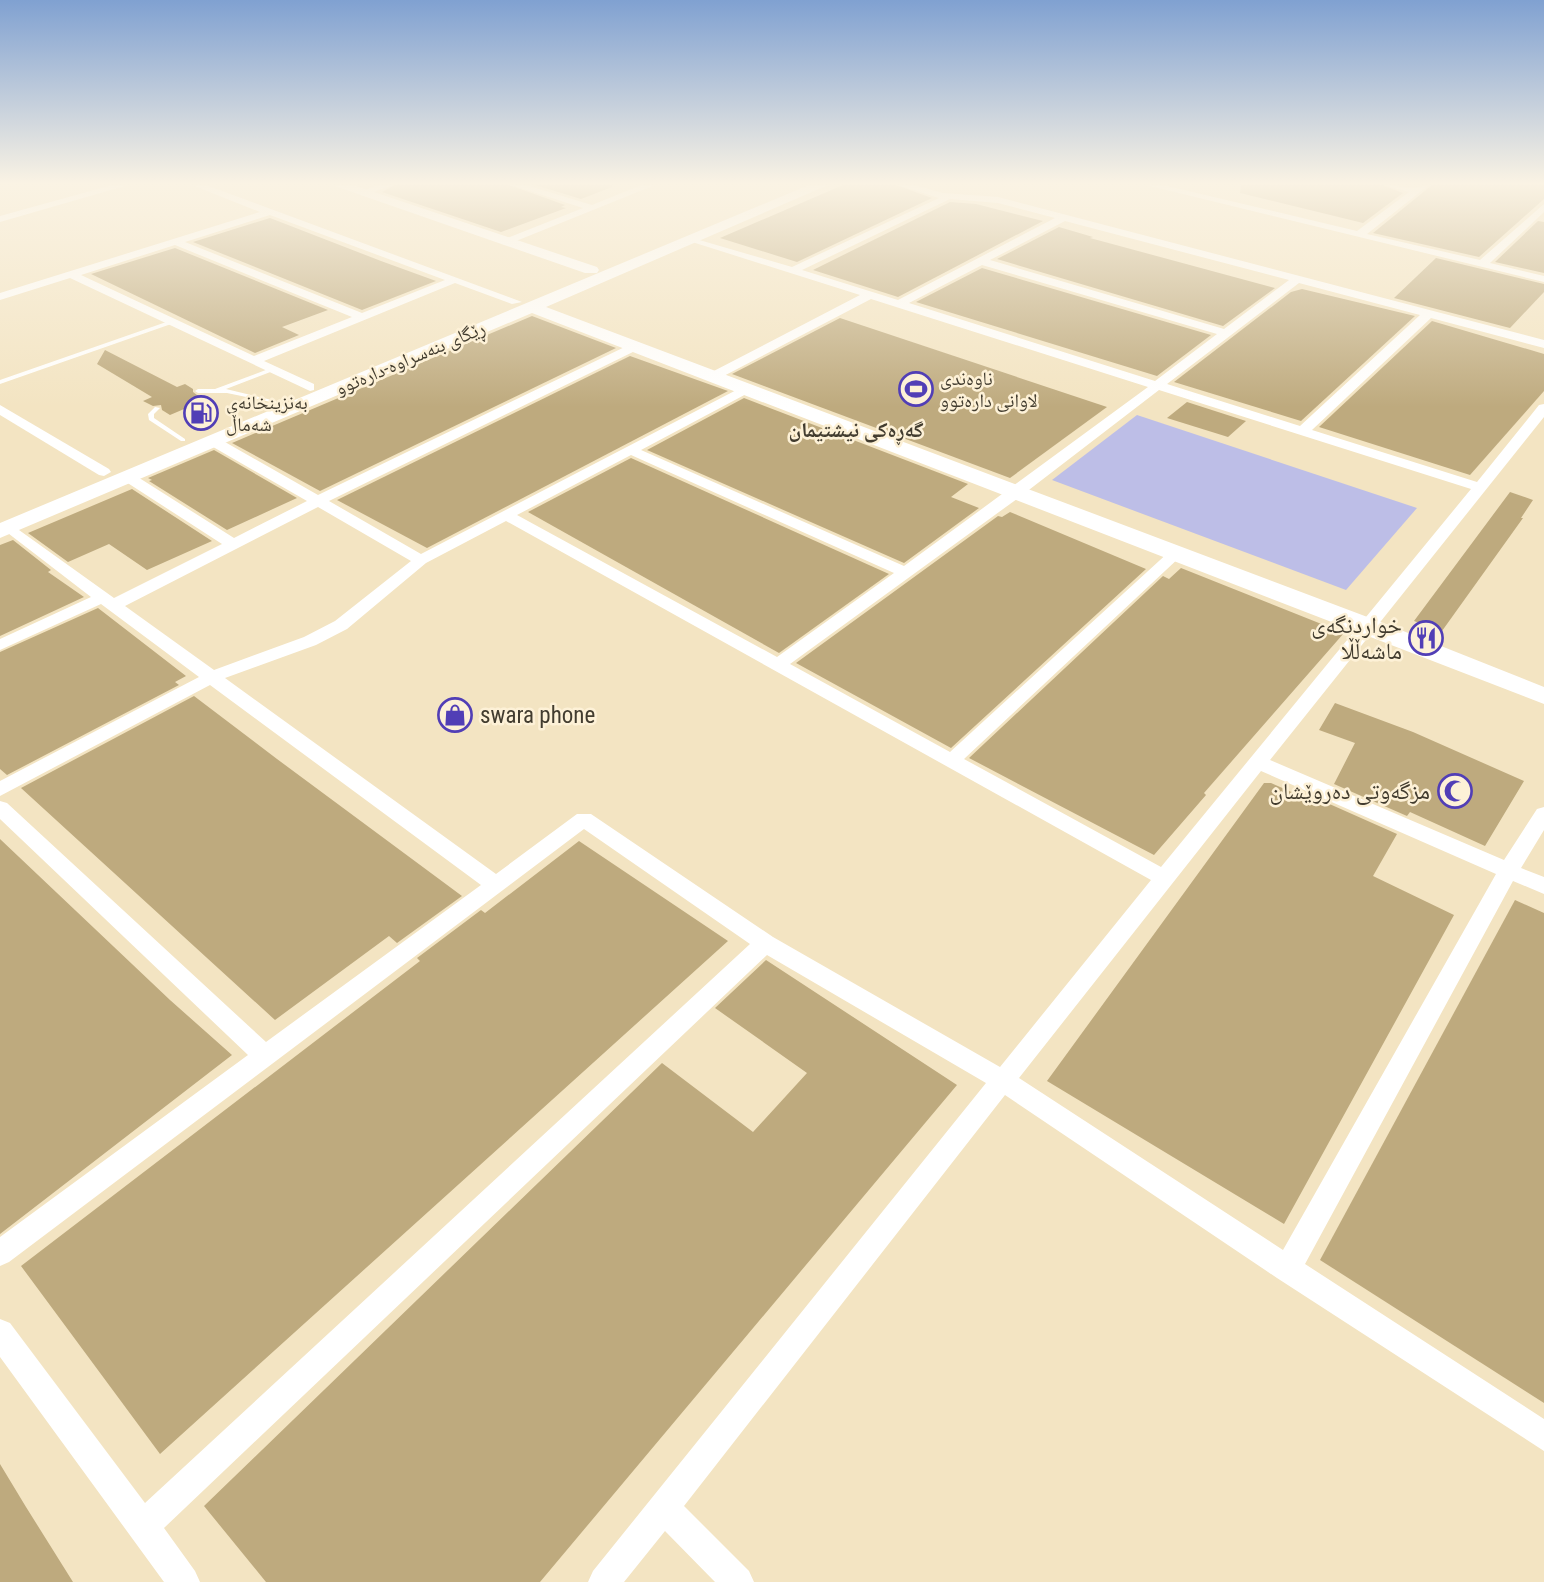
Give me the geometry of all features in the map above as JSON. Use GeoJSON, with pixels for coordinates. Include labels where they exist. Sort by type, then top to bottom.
{"type":"FeatureCollection","features":[{"type":"Feature","properties":{"kind":"street"},"geometry":{"type":"LineString","coordinates":[[1,296],[123,259]]}},
{"type":"Feature","properties":{"kind":"street"},"geometry":{"type":"LineString","coordinates":[[219,259],[363,317]]}},
{"type":"Feature","properties":{"kind":"street"},"geometry":{"type":"LineString","coordinates":[[396,259],[1369,626],[1544,696]]}},
{"type":"Feature","properties":{"kind":"street"},"geometry":{"type":"LineString","coordinates":[[557,259],[591,270]]}},
{"type":"Feature","properties":{"kind":"street","name":"ڕێگای بنەسراوە-دارەتوو"},"geometry":{"type":"LineString","coordinates":[[2,525],[128,477],[183,440],[310,387],[524,305],[591,270],[623,259]]}},
{"type":"Feature","properties":{"kind":"street","name":"ڕێگای بنەسراوە-دارەتوو"},"geometry":{"type":"LineString","coordinates":[[2,525],[104,472],[213,441],[635,259]]}},
{"type":"Feature","properties":{"kind":"street"},"geometry":{"type":"LineString","coordinates":[[763,259],[1479,487]]}},
{"type":"Feature","properties":{"kind":"street"},"geometry":{"type":"LineString","coordinates":[[793,270],[817,259]]}},
{"type":"Feature","properties":{"kind":"street"},"geometry":{"type":"LineString","coordinates":[[901,303],[985,259]]}},
{"type":"Feature","properties":{"kind":"street"},"geometry":{"type":"LineString","coordinates":[[1214,259],[1544,344]]}},
{"type":"Feature","properties":{"kind":"street"},"geometry":{"type":"LineString","coordinates":[[1460,259],[1544,279]]}},
{"type":"Feature","properties":{"kind":"street"},"geometry":{"type":"LineString","coordinates":[[1482,264],[1488,259]]}},
{"type":"Feature","properties":{"kind":"street"},"geometry":{"type":"LineString","coordinates":[[981,261],[1225,333]]}},
{"type":"Feature","properties":{"kind":"street"},"geometry":{"type":"LineString","coordinates":[[72,275],[310,387]]}},
{"type":"Feature","properties":{"kind":"street"},"geometry":{"type":"LineString","coordinates":[[253,361],[453,280]]}},
{"type":"Feature","properties":{"kind":"street"},"geometry":{"type":"LineString","coordinates":[[778,665],[1016,493],[1296,280]]}},
{"type":"Feature","properties":{"kind":"street"},"geometry":{"type":"LineString","coordinates":[[712,377],[871,294]]}},
{"type":"Feature","properties":{"kind":"street"},"geometry":{"type":"LineString","coordinates":[[1303,431],[1428,314]]}},
{"type":"Feature","properties":{"kind":"street"},"geometry":{"type":"LineString","coordinates":[[0,645],[109,601],[233,544],[633,347]]}},
{"type":"Feature","properties":{"kind":"street"},"geometry":{"type":"LineString","coordinates":[[0,789],[212,677],[310,640],[341,625],[421,560],[746,389]]}},
{"type":"Feature","properties":{"kind":"street"},"geometry":{"type":"LineString","coordinates":[[604,1582],[1164,878],[1544,408]]}},
{"type":"Feature","properties":{"kind":"street"},"geometry":{"type":"LineString","coordinates":[[0,409],[104,472]]}},
{"type":"Feature","properties":{"kind":"street"},"geometry":{"type":"LineString","coordinates":[[213,441],[421,560]]}},
{"type":"Feature","properties":{"kind":"street"},"geometry":{"type":"LineString","coordinates":[[631,450],[904,572]]}},
{"type":"Feature","properties":{"kind":"street"},"geometry":{"type":"LineString","coordinates":[[128,477],[233,544]]}},
{"type":"Feature","properties":{"kind":"street"},"geometry":{"type":"LineString","coordinates":[[508,516],[1164,878]]}},
{"type":"Feature","properties":{"kind":"street"},"geometry":{"type":"LineString","coordinates":[[2,525],[495,884]]}},
{"type":"Feature","properties":{"kind":"street"},"geometry":{"type":"LineString","coordinates":[[951,761],[1176,553]]}},
{"type":"Feature","properties":{"kind":"street"},"geometry":{"type":"LineString","coordinates":[[1259,763],[1544,886]]}},
{"type":"Feature","properties":{"kind":"street"},"geometry":{"type":"LineString","coordinates":[[0,808],[265,1056]]}},
{"type":"Feature","properties":{"kind":"street"},"geometry":{"type":"LineString","coordinates":[[1287,1269],[1509,870],[1544,814]]}},
{"type":"Feature","properties":{"kind":"street"},"geometry":{"type":"LineString","coordinates":[[0,1253],[584,819],[765,943],[1003,1081],[1544,1436]]}},
{"type":"Feature","properties":{"kind":"street"},"geometry":{"type":"LineString","coordinates":[[143,1526],[765,943]]}},
{"type":"Feature","properties":{"kind":"street"},"geometry":{"type":"LineString","coordinates":[[0,1333],[184,1582]]}},
{"type":"Feature","properties":{"kind":"street"},"geometry":{"type":"LineString","coordinates":[[663,1507],[738,1582]]}},
{"type":"Feature","properties":{"kind":"lane"},"geometry":{"type":"LineString","coordinates":[[0,382],[172,323]]}},
{"type":"Feature","properties":{"kind":"lane"},"geometry":{"type":"LineString","coordinates":[[218,390],[271,370]]}},
{"type":"Feature","properties":{"kind":"lane"},"geometry":{"type":"LineString","coordinates":[[198,391],[218,390],[274,402]]}},
{"type":"Feature","properties":{"kind":"lane"},"geometry":{"type":"LineString","coordinates":[[157,408],[151,414],[151,419],[183,440]]}},
{"type":"Feature","properties":{"kind":"shaded area"},"geometry":{"type":"Polygon","coordinates":[[[1137,415],[1417,508],[1346,590],[1052,480],[1137,415]]]}},
{"type":"Feature","properties":{"kind":"building"},"geometry":{"type":"Polygon","coordinates":[[[140,259],[202,259],[328,310],[282,327],[299,335],[255,353],[91,274],[140,259]]]}},
{"type":"Feature","properties":{"kind":"building"},"geometry":{"type":"Polygon","coordinates":[[[235,259],[375,259],[436,281],[362,310],[235,259]]]}},
{"type":"Feature","properties":{"kind":"building"},"geometry":{"type":"Polygon","coordinates":[[[836,259],[971,259],[898,297],[813,270],[836,259]]]}},
{"type":"Feature","properties":{"kind":"building"},"geometry":{"type":"Polygon","coordinates":[[[997,259],[1167,259],[1275,288],[1223,326],[997,259]]]}},
{"type":"Feature","properties":{"kind":"building"},"geometry":{"type":"Polygon","coordinates":[[[1435,259],[1544,284],[1544,292],[1510,328],[1394,298],[1435,259]]]}},
{"type":"Feature","properties":{"kind":"building"},"geometry":{"type":"Polygon","coordinates":[[[1498,259],[1544,259],[1544,273],[1495,262],[1498,259]]]}},
{"type":"Feature","properties":{"kind":"building"},"geometry":{"type":"Polygon","coordinates":[[[982,268],[1211,335],[1157,376],[916,302],[982,268]]]}},
{"type":"Feature","properties":{"kind":"building"},"geometry":{"type":"Polygon","coordinates":[[[1302,289],[1415,316],[1301,421],[1174,382],[1291,292],[1302,289]]]}},
{"type":"Feature","properties":{"kind":"building"},"geometry":{"type":"Polygon","coordinates":[[[532,316],[616,348],[320,491],[232,443],[532,316]]]}},
{"type":"Feature","properties":{"kind":"building","name":"ناوەندی لاوانی دارەتوو"},"geometry":{"type":"Polygon","coordinates":[[[840,318],[1107,407],[1010,478],[732,374],[840,318]]]}},
{"type":"Feature","properties":{"kind":"building"},"geometry":{"type":"Polygon","coordinates":[[[1432,321],[1544,354],[1544,391],[1470,475],[1319,427],[1432,321]]]}},
{"type":"Feature","properties":{"kind":"building"},"geometry":{"type":"Polygon","coordinates":[[[105,350],[177,387],[185,384],[197,395],[210,398],[170,415],[162,410],[161,405],[153,406],[143,401],[152,397],[97,364],[105,350]]]}},
{"type":"Feature","properties":{"kind":"building"},"geometry":{"type":"Polygon","coordinates":[[[630,356],[728,391],[427,548],[337,500],[630,356]]]}},
{"type":"Feature","properties":{"kind":"building"},"geometry":{"type":"Polygon","coordinates":[[[744,398],[968,484],[951,497],[979,508],[904,563],[647,450],[744,398]]]}},
{"type":"Feature","properties":{"kind":"building"},"geometry":{"type":"Polygon","coordinates":[[[1187,402],[1246,421],[1228,437],[1167,418],[1187,402]]]}},
{"type":"Feature","properties":{"kind":"building"},"geometry":{"type":"Polygon","coordinates":[[[214,450],[297,498],[227,530],[149,481],[152,480],[148,478],[214,450]]]}},
{"type":"Feature","properties":{"kind":"building"},"geometry":{"type":"Polygon","coordinates":[[[631,458],[889,574],[779,653],[528,512],[631,458]]]}},
{"type":"Feature","properties":{"kind":"building"},"geometry":{"type":"Polygon","coordinates":[[[132,489],[212,541],[147,570],[109,544],[68,562],[28,533],[132,489]]]}},
{"type":"Feature","properties":{"kind":"building"},"geometry":{"type":"Polygon","coordinates":[[[1510,492],[1533,500],[1442,631],[1414,621],[1510,492]]]}},
{"type":"Feature","properties":{"kind":"building"},"geometry":{"type":"Polygon","coordinates":[[[1010,512],[1146,569],[951,748],[796,663],[998,516],[1002,517],[1010,512]]]}},
{"type":"Feature","properties":{"kind":"building"},"geometry":{"type":"Polygon","coordinates":[[[13,540],[51,570],[48,572],[84,597],[0,636],[0,545],[13,540]]]}},
{"type":"Feature","properties":{"kind":"building"},"geometry":{"type":"Polygon","coordinates":[[[1181,568],[1344,633],[1204,793],[1206,795],[1154,855],[969,758],[1163,576],[1169,579],[1181,568]]]}},
{"type":"Feature","properties":{"kind":"building"},"geometry":{"type":"Polygon","coordinates":[[[98,608],[186,676],[175,682],[179,685],[7,775],[0,769],[0,652],[98,608]]]}},
{"type":"Feature","properties":{"kind":"building"},"geometry":{"type":"Polygon","coordinates":[[[194,696],[462,896],[397,943],[389,936],[275,1020],[21,788],[194,696]]]}},
{"type":"Feature","properties":{"kind":"building"},"geometry":{"type":"Polygon","coordinates":[[[1335,703],[1413,732],[1524,781],[1485,846],[1410,812],[1407,816],[1334,784],[1355,743],[1319,730],[1335,703]]]}},
{"type":"Feature","properties":{"kind":"building"},"geometry":{"type":"Polygon","coordinates":[[[1264,783],[1271,783],[1323,806],[1325,802],[1397,834],[1373,876],[1454,915],[1284,1224],[1047,1081],[1264,783]]]}},
{"type":"Feature","properties":{"kind":"building"},"geometry":{"type":"Polygon","coordinates":[[[0,839],[232,1055],[0,1234],[0,839]]]}},
{"type":"Feature","properties":{"kind":"building"},"geometry":{"type":"Polygon","coordinates":[[[579,841],[728,941],[160,1454],[21,1266],[420,961],[417,958],[481,910],[485,913],[579,841]]]}},
{"type":"Feature","properties":{"kind":"building"},"geometry":{"type":"Polygon","coordinates":[[[1515,900],[1544,913],[1544,1403],[1320,1260],[1515,900]]]}},
{"type":"Feature","properties":{"kind":"building"},"geometry":{"type":"Polygon","coordinates":[[[766,960],[957,1085],[540,1582],[266,1582],[204,1506],[662,1063],[753,1132],[807,1073],[715,1008],[766,960]]]}},
{"type":"Feature","properties":{"kind":"building"},"geometry":{"type":"Polygon","coordinates":[[[0,1464],[26,1507],[73,1582],[0,1582],[0,1464]]]}},
{"type":"Feature","properties":{"kind":"place","name":"ناوەندی لاوانی دارەتوو"},"geometry":{"type":"Point","coordinates":[916,389]}},
{"type":"Feature","properties":{"kind":"place","name":"بەنزینخانەی شەماڵ"},"geometry":{"type":"Point","coordinates":[201,413]}},
{"type":"Feature","properties":{"kind":"place","name":"خواردنگەی ماشەڵڵا"},"geometry":{"type":"Point","coordinates":[1426,638]}},
{"type":"Feature","properties":{"kind":"place","name":"swara phone"},"geometry":{"type":"Point","coordinates":[455,715]}},
{"type":"Feature","properties":{"kind":"place","name":"مزگەوتی دەروێشان"},"geometry":{"type":"Point","coordinates":[1455,791]}},
{"type":"Feature","properties":{"kind":"district","name":"گەڕەکی نیشتیمان"},"geometry":{"type":"Point","coordinates":[856,430]}}]}
